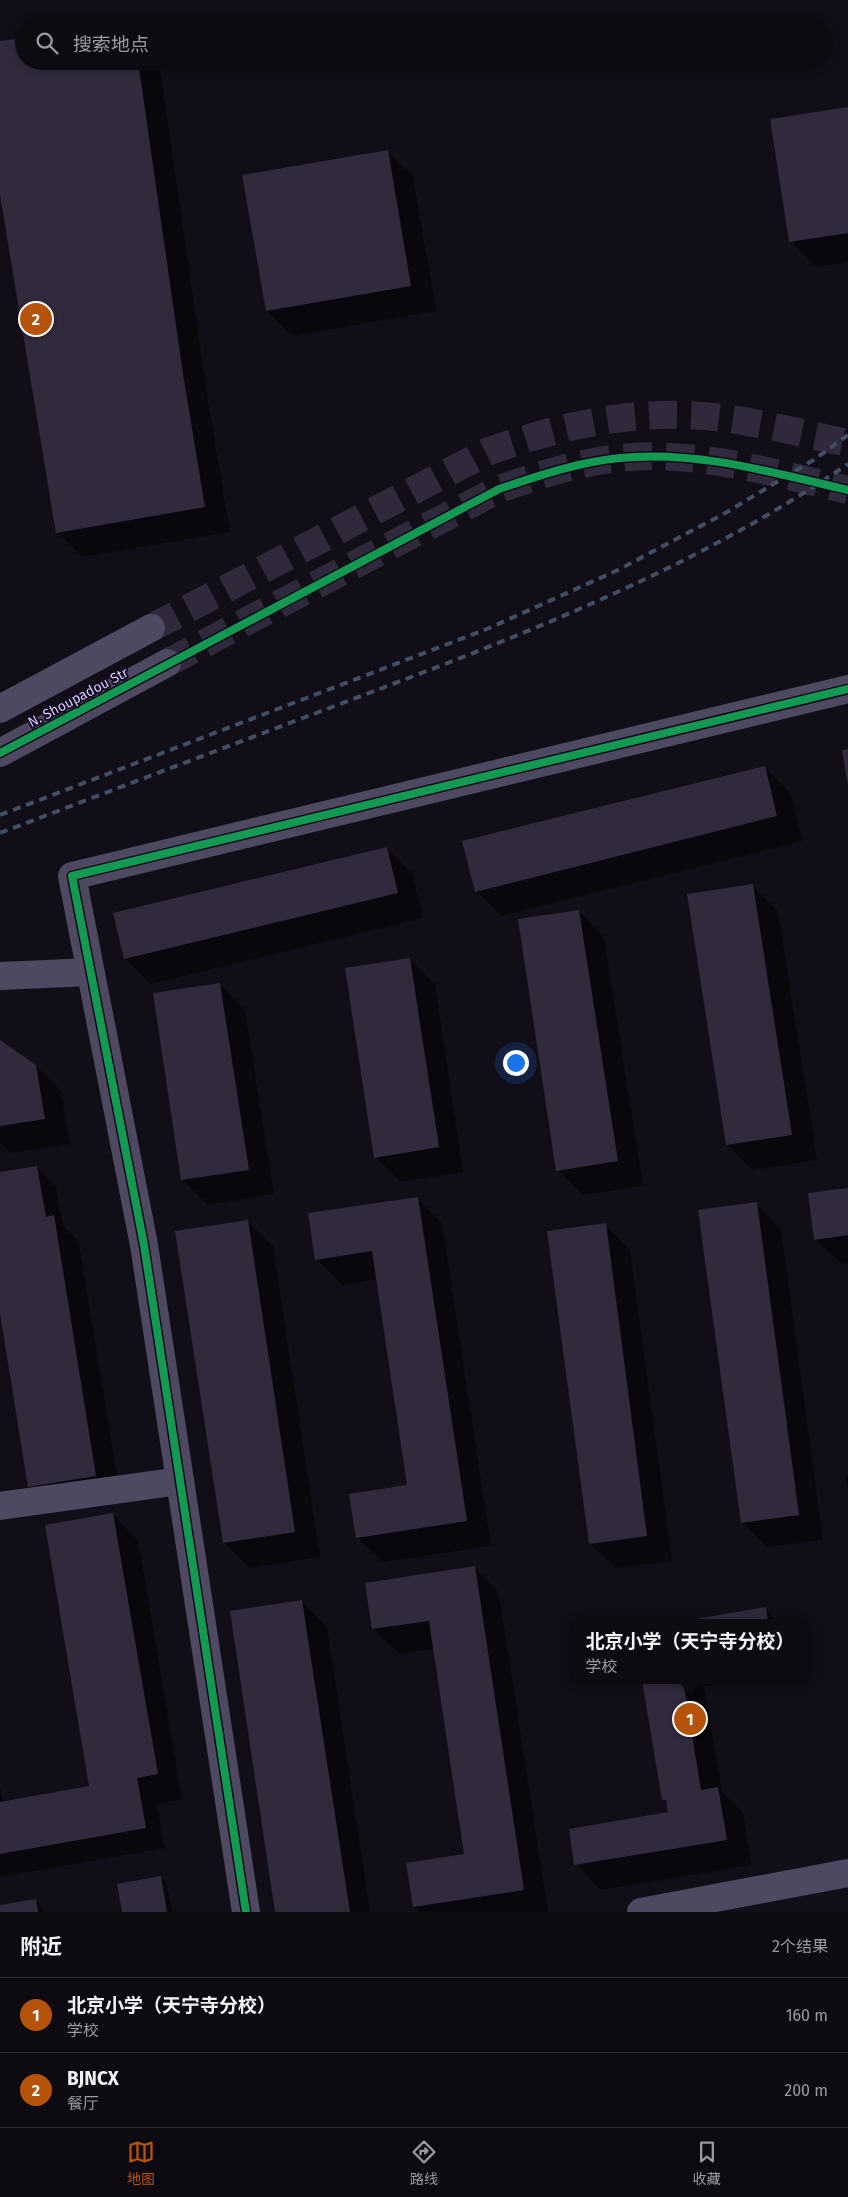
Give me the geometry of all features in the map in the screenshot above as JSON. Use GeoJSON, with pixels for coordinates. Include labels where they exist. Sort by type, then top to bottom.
{"type":"FeatureCollection","features":[{"type":"Feature","properties":{"kind":"street","name":"N. Shoupadou Str"},"geometry":{"type":"LineString","coordinates":[[0,709],[151,628]]}},
{"type":"Feature","properties":{"kind":"street","name":"N. Shoupadou Str"},"geometry":{"type":"LineString","coordinates":[[0,753],[168,663]]}},
{"type":"Feature","properties":{"kind":"street"},"geometry":{"type":"LineString","coordinates":[[246,1912],[144,1246],[72,876],[848,689]]}},
{"type":"Feature","properties":{"kind":"street"},"geometry":{"type":"LineString","coordinates":[[0,976],[90,972]]}},
{"type":"Feature","properties":{"kind":"street"},"geometry":{"type":"LineString","coordinates":[[0,1506],[180,1481]]}},
{"type":"Feature","properties":{"kind":"street"},"geometry":{"type":"LineString","coordinates":[[641,1912],[848,1873]]}},
{"type":"Feature","properties":{"kind":"building"},"geometry":{"type":"Polygon","coordinates":[[[15,39],[15,70],[139,70],[183,374],[205,507],[56,533],[0,195],[0,41],[15,39]]]}},
{"type":"Feature","properties":{"kind":"building"},"geometry":{"type":"Polygon","coordinates":[[[848,107],[848,233],[789,242],[770,119],[848,107]]]}},
{"type":"Feature","properties":{"kind":"building"},"geometry":{"type":"Polygon","coordinates":[[[388,150],[411,286],[266,311],[242,175],[388,150]]]}},
{"type":"Feature","properties":{"kind":"building"},"geometry":{"type":"Polygon","coordinates":[[[848,749],[848,781],[847,781],[842,750],[848,749]]]}},
{"type":"Feature","properties":{"kind":"building"},"geometry":{"type":"Polygon","coordinates":[[[765,766],[777,816],[475,892],[462,841],[765,766]]]}},
{"type":"Feature","properties":{"kind":"building"},"geometry":{"type":"Polygon","coordinates":[[[387,847],[398,893],[124,959],[113,913],[387,847]]]}},
{"type":"Feature","properties":{"kind":"building"},"geometry":{"type":"Polygon","coordinates":[[[753,884],[792,1135],[726,1145],[687,894],[753,884]]]}},
{"type":"Feature","properties":{"kind":"building"},"geometry":{"type":"Polygon","coordinates":[[[579,910],[618,1161],[556,1171],[518,919],[579,910]]]}},
{"type":"Feature","properties":{"kind":"building"},"geometry":{"type":"Polygon","coordinates":[[[410,958],[439,1147],[374,1158],[345,968],[410,958]]]}},
{"type":"Feature","properties":{"kind":"building"},"geometry":{"type":"Polygon","coordinates":[[[220,983],[249,1170],[181,1180],[153,993],[220,983]]]}},
{"type":"Feature","properties":{"kind":"building"},"geometry":{"type":"Polygon","coordinates":[[[0,1040],[36,1065],[45,1119],[0,1126],[0,1040]]]}},
{"type":"Feature","properties":{"kind":"building"},"geometry":{"type":"Polygon","coordinates":[[[37,1166],[46,1217],[54,1215],[96,1476],[28,1487],[0,1313],[0,1172],[37,1166]]]}},
{"type":"Feature","properties":{"kind":"building"},"geometry":{"type":"Polygon","coordinates":[[[848,1188],[848,1235],[814,1240],[808,1193],[848,1188]]]}},
{"type":"Feature","properties":{"kind":"building"},"geometry":{"type":"Polygon","coordinates":[[[418,1197],[467,1521],[356,1538],[349,1494],[407,1485],[372,1251],[315,1260],[308,1213],[418,1197]]]}},
{"type":"Feature","properties":{"kind":"building"},"geometry":{"type":"Polygon","coordinates":[[[757,1202],[799,1515],[741,1523],[698,1210],[757,1202]]]}},
{"type":"Feature","properties":{"kind":"building"},"geometry":{"type":"Polygon","coordinates":[[[248,1220],[295,1532],[223,1543],[175,1231],[248,1220]]]}},
{"type":"Feature","properties":{"kind":"building"},"geometry":{"type":"Polygon","coordinates":[[[606,1223],[647,1536],[589,1544],[547,1231],[606,1223]]]}},
{"type":"Feature","properties":{"kind":"building"},"geometry":{"type":"Polygon","coordinates":[[[113,1513],[158,1774],[137,1778],[146,1828],[0,1854],[0,1802],[89,1786],[45,1525],[113,1513]]]}},
{"type":"Feature","properties":{"kind":"building"},"geometry":{"type":"Polygon","coordinates":[[[475,1566],[524,1890],[413,1907],[406,1863],[464,1854],[429,1621],[372,1629],[365,1583],[475,1566]]]}},
{"type":"Feature","properties":{"kind":"building"},"geometry":{"type":"Polygon","coordinates":[[[302,1600],[350,1912],[275,1912],[230,1611],[302,1600]]]}},
{"type":"Feature","properties":{"kind":"building"},"geometry":{"type":"Polygon","coordinates":[[[766,1607],[768,1619],[696,1619],[766,1607]]]}},
{"type":"Feature","properties":{"kind":"building"},"geometry":{"type":"Polygon","coordinates":[[[643,1684],[684,1684],[701,1790],[718,1787],[727,1840],[574,1865],[569,1829],[668,1812],[666,1800],[662,1800],[643,1684]]]}},
{"type":"Feature","properties":{"kind":"building"},"geometry":{"type":"Polygon","coordinates":[[[161,1876],[167,1912],[122,1912],[117,1884],[161,1876]]]}},
{"type":"Feature","properties":{"kind":"building"},"geometry":{"type":"Polygon","coordinates":[[[36,1899],[38,1912],[0,1912],[0,1905],[36,1899]]]}},
{"type":"Feature","properties":{"kind":"tunnel"},"geometry":{"type":"LineString","coordinates":[[151,628],[487,452],[535,436],[608,420],[658,415],[683,415],[745,421],[848,443]]}},
{"type":"Feature","properties":{"kind":"tunnel"},"geometry":{"type":"LineString","coordinates":[[167,663],[499,489],[574,466],[620,458],[677,457],[763,470],[848,490]]}},
{"type":"Feature","properties":{"kind":"railway"},"geometry":{"type":"LineString","coordinates":[[0,815],[487,629],[618,570],[727,512],[815,459],[848,435]]}},
{"type":"Feature","properties":{"kind":"railway"},"geometry":{"type":"LineString","coordinates":[[0,833],[406,679],[537,627],[665,570],[789,502],[848,464]]}},
{"type":"Feature","properties":{"kind":"cycle path"},"geometry":{"type":"LineString","coordinates":[[0,753],[499,489],[543,475],[604,460],[649,456],[677,457],[763,470],[848,490]]}},
{"type":"Feature","properties":{"kind":"cycle path"},"geometry":{"type":"LineString","coordinates":[[246,1912],[144,1245],[72,876],[848,689]]}},
{"type":"Feature","properties":{"kind":"place","name":"BJNCX"},"geometry":{"type":"Point","coordinates":[36,319]}},
{"type":"Feature","properties":{"kind":"place","name":"北京小学（天宁寺分校）"},"geometry":{"type":"Point","coordinates":[690,1719]}}]}
